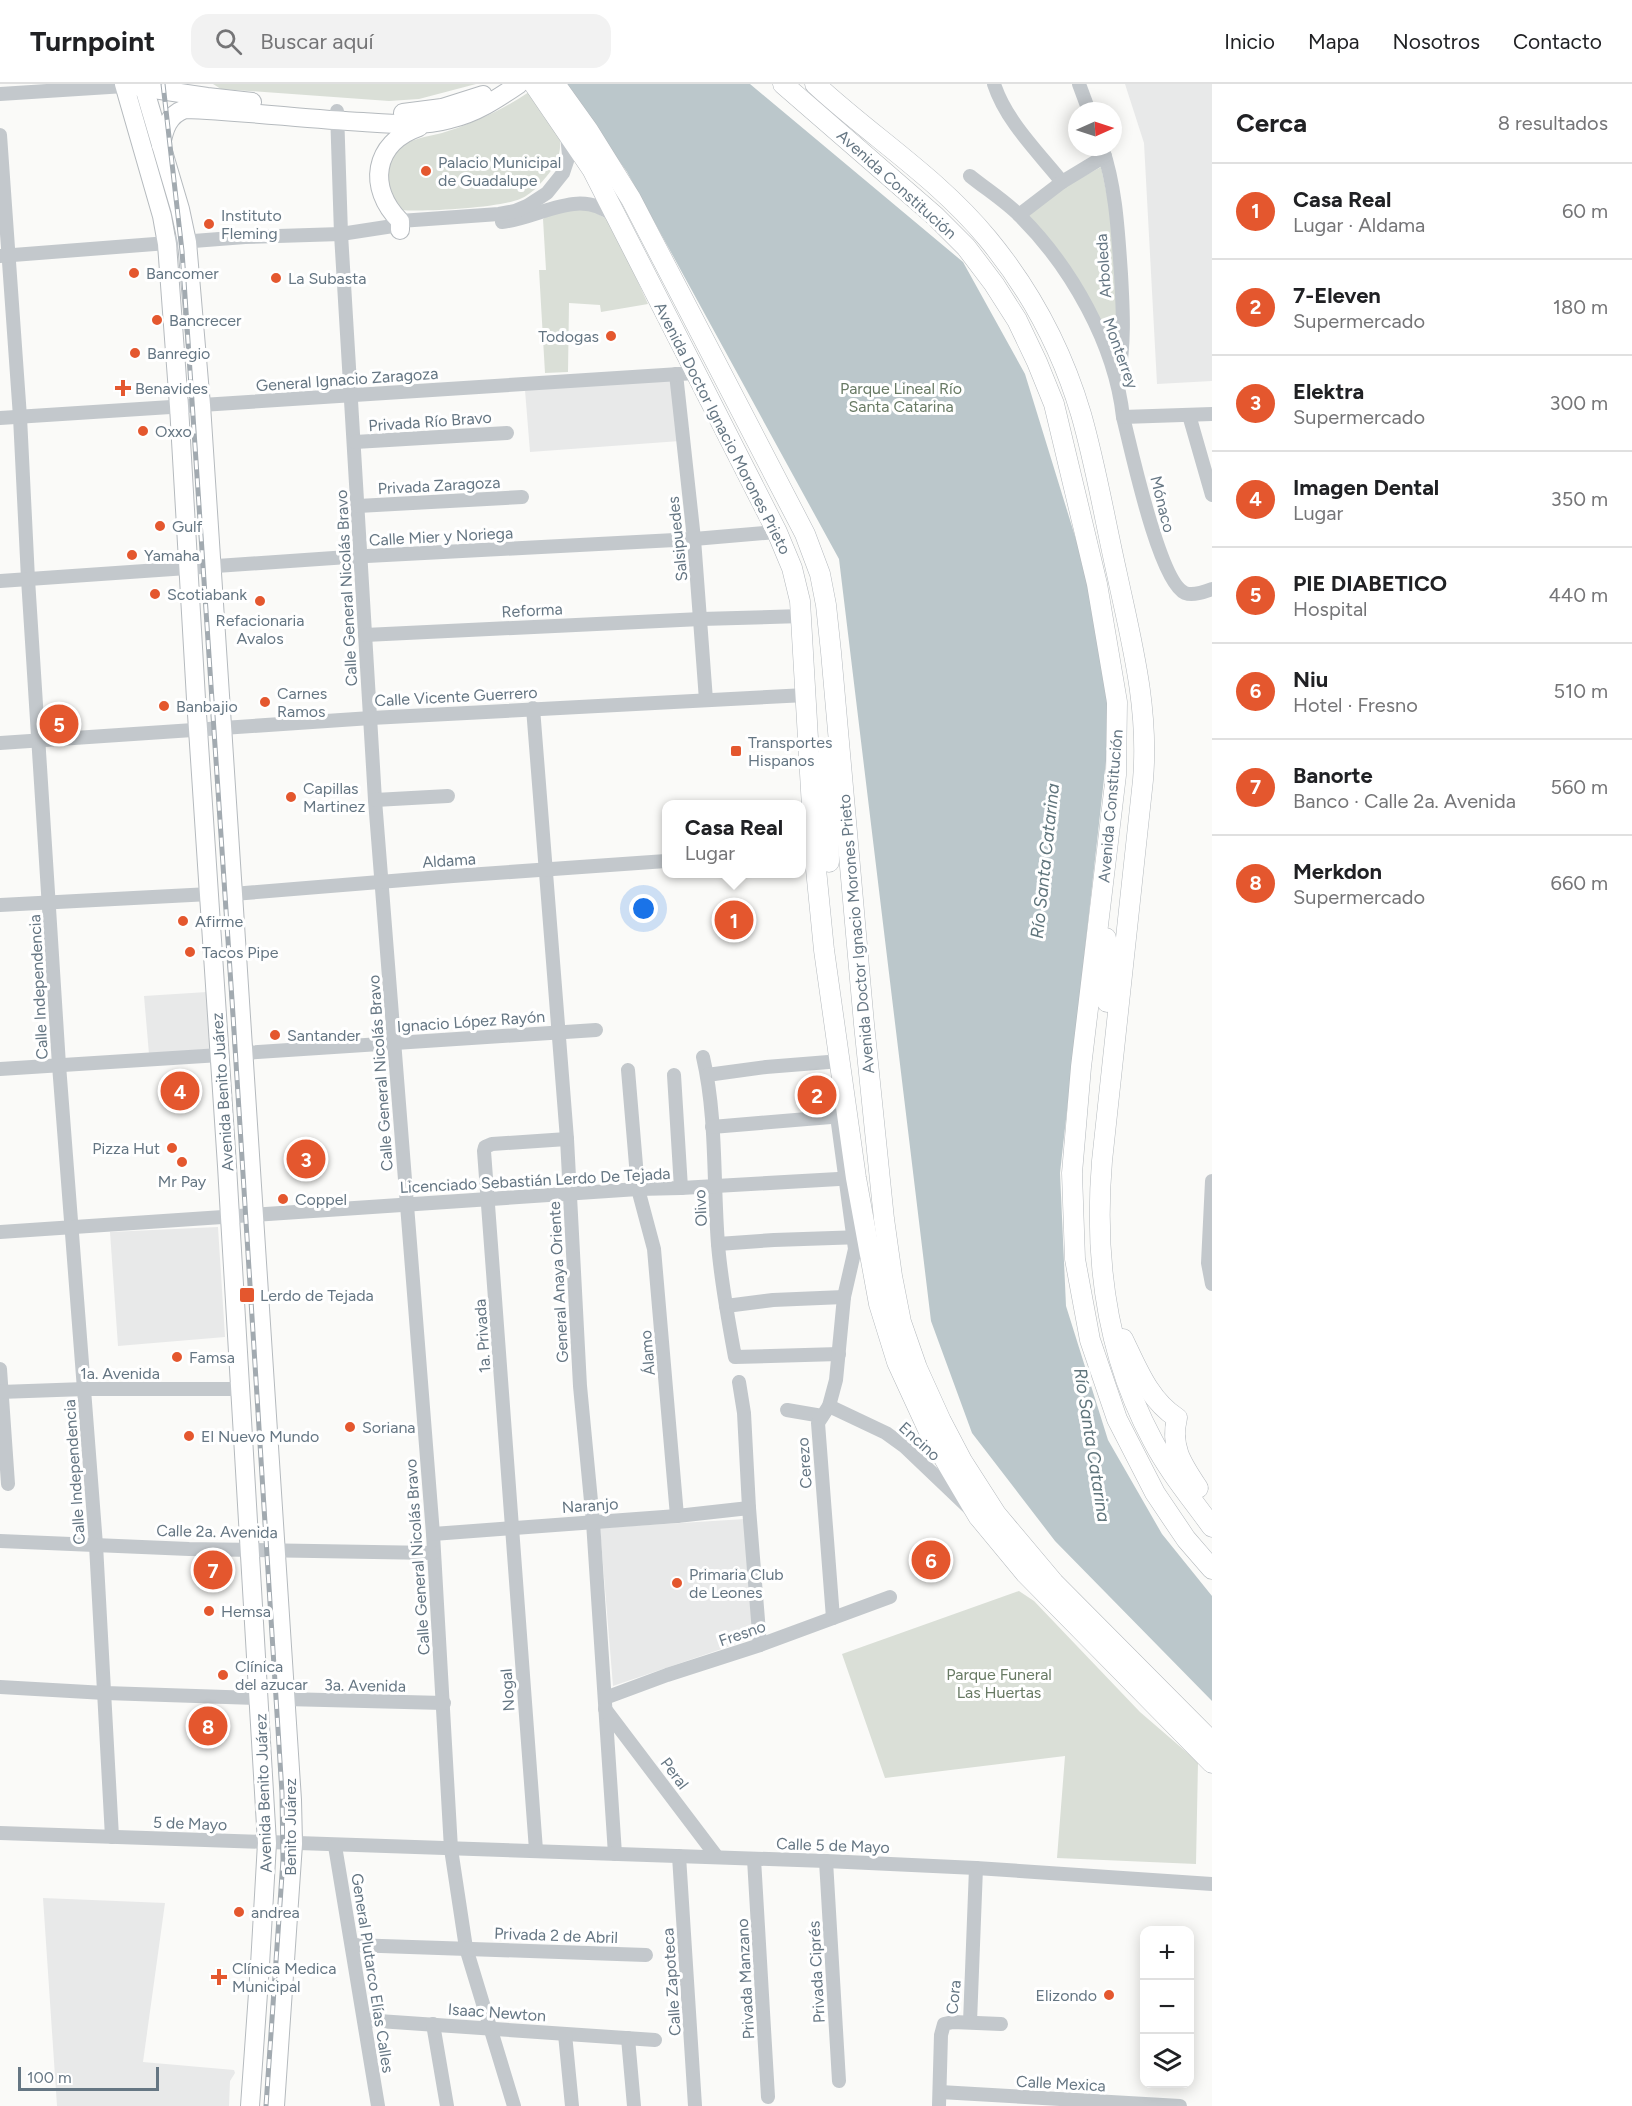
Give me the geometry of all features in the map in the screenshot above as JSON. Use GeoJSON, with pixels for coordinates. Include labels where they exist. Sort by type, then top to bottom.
{"type":"FeatureCollection","features":[{"type":"Feature","properties":{"kind":"highway","name":"Avenida Doctor Ignacio Morones Prieto"},"geometry":{"type":"LineString","coordinates":[[534,84],[592,169],[618,220],[686,374],[777,532],[792,568],[802,616],[806,695],[808,850],[841,1061],[843,1116],[851,1178],[861,1238],[885,1325],[905,1382],[932,1438],[978,1516],[1026,1574],[1212,1762]]}},
{"type":"Feature","properties":{"kind":"highway","name":"Avenida Doctor Ignacio Morones Prieto"},"geometry":{"type":"LineString","coordinates":[[555,84],[588,130],[631,199],[805,534],[820,574],[831,652],[864,1024],[885,1219],[892,1276],[901,1322],[917,1368],[962,1461],[996,1514],[1054,1583],[1212,1742]]}},
{"type":"Feature","properties":{"kind":"highway","name":"Avenida Constitución"},"geometry":{"type":"LineString","coordinates":[[783,84],[935,216],[966,246],[1017,320],[1054,404],[1097,584],[1117,702],[1116,775],[1081,1067],[1072,1173],[1075,1259],[1090,1340],[1100,1376],[1117,1419],[1155,1493],[1186,1539],[1212,1569]]}},
{"type":"Feature","properties":{"kind":"highway","name":"Avenida Constitución"},"geometry":{"type":"LineString","coordinates":[[815,84],[938,186],[972,221],[1003,259],[1030,299],[1053,343],[1072,389],[1087,436],[1136,661],[1146,729],[1143,780],[1109,1082],[1099,1199],[1101,1260],[1107,1311],[1121,1368],[1143,1422],[1167,1464],[1212,1527]]}},
{"type":"Feature","properties":{"kind":"highway"},"geometry":{"type":"LineString","coordinates":[[831,84],[843,109]]}},
{"type":"Feature","properties":{"kind":"highway"},"geometry":{"type":"LineString","coordinates":[[831,652],[828,840],[837,1038]]}},
{"type":"Feature","properties":{"kind":"highway"},"geometry":{"type":"LineString","coordinates":[[1103,890],[1107,975],[1105,1071],[1109,1082]]}},
{"type":"Feature","properties":{"kind":"highway"},"geometry":{"type":"LineString","coordinates":[[1107,1311],[1151,1394],[1164,1409],[1177,1418],[1174,1442],[1179,1455],[1212,1511]]}},
{"type":"Feature","properties":{"kind":"main road"},"geometry":{"type":"LineString","coordinates":[[160,147],[169,120],[174,114],[185,109],[336,116],[412,113],[457,104],[519,84]]}},
{"type":"Feature","properties":{"kind":"main road"},"geometry":{"type":"LineString","coordinates":[[135,121],[137,89],[177,88],[207,98],[336,116],[407,124],[429,123]]}},
{"type":"Feature","properties":{"kind":"main road","name":"Avenida Benito Juárez"},"geometry":{"type":"LineString","coordinates":[[137,89],[135,121],[162,216],[166,244],[179,406],[259,1698],[267,1843],[261,1965],[250,2106]]}},
{"type":"Feature","properties":{"kind":"main road","name":"Avenida Benito Juárez"},"geometry":{"type":"LineString","coordinates":[[137,89],[160,147],[180,209],[187,242],[201,405],[275,1549]]}},
{"type":"Feature","properties":{"kind":"main road"},"geometry":{"type":"LineString","coordinates":[[398,226],[381,194],[379,176],[381,162],[386,151],[394,140],[407,132],[429,123],[464,115],[493,93]]}},
{"type":"Feature","properties":{"kind":"main road","name":"Benito Juárez"},"geometry":{"type":"LineString","coordinates":[[275,1549],[293,1844],[275,2106]]}},
{"type":"Feature","properties":{"kind":"main road"},"geometry":{"type":"LineString","coordinates":[[261,1965],[284,1966]]}},
{"type":"Feature","properties":{"kind":"street"},"geometry":{"type":"LineString","coordinates":[[994,84],[1011,119],[1062,182]]}},
{"type":"Feature","properties":{"kind":"street"},"geometry":{"type":"LineString","coordinates":[[1079,84],[1086,102]]}},
{"type":"Feature","properties":{"kind":"street"},"geometry":{"type":"LineString","coordinates":[[0,94],[137,89]]}},
{"type":"Feature","properties":{"kind":"street","name":"Calle General Nicolás Bravo"},"geometry":{"type":"LineString","coordinates":[[336,116],[375,800],[433,1534],[451,1850],[466,1948],[514,2106]]}},
{"type":"Feature","properties":{"kind":"street"},"geometry":{"type":"LineString","coordinates":[[5,255],[341,234],[514,211],[534,203],[551,189],[563,173],[569,155],[566,130]]}},
{"type":"Feature","properties":{"kind":"street","name":"Calle Independencia"},"geometry":{"type":"LineString","coordinates":[[0,135],[5,255],[20,417],[28,579],[70,1227],[96,1545],[112,1837]]}},
{"type":"Feature","properties":{"kind":"street"},"geometry":{"type":"LineString","coordinates":[[1019,215],[1098,156]]}},
{"type":"Feature","properties":{"kind":"street","name":"Arboleda"},"geometry":{"type":"LineString","coordinates":[[1104,156],[1113,187],[1124,335],[1117,384]]}},
{"type":"Feature","properties":{"kind":"street","name":"Monterrey"},"geometry":{"type":"LineString","coordinates":[[970,176],[1019,215],[1078,290],[1112,365],[1123,417]]}},
{"type":"Feature","properties":{"kind":"street"},"geometry":{"type":"LineString","coordinates":[[398,226],[506,222],[579,202],[598,206],[618,220]]}},
{"type":"Feature","properties":{"kind":"street","name":"General Ignacio Zaragoza"},"geometry":{"type":"LineString","coordinates":[[0,418],[686,374]]}},
{"type":"Feature","properties":{"kind":"street","name":"Salsipuedes"},"geometry":{"type":"LineString","coordinates":[[686,374],[694,539],[706,700]]}},
{"type":"Feature","properties":{"kind":"street"},"geometry":{"type":"LineString","coordinates":[[1123,417],[1212,414]]}},
{"type":"Feature","properties":{"kind":"street"},"geometry":{"type":"LineString","coordinates":[[1189,415],[1212,495]]}},
{"type":"Feature","properties":{"kind":"street","name":"Mónaco"},"geometry":{"type":"LineString","coordinates":[[1123,417],[1157,548],[1170,577],[1185,593],[1195,594],[1211,590]]}},
{"type":"Feature","properties":{"kind":"street","name":"Privada Río Bravo"},"geometry":{"type":"LineString","coordinates":[[354,442],[507,433]]}},
{"type":"Feature","properties":{"kind":"street","name":"Privada Zaragoza"},"geometry":{"type":"LineString","coordinates":[[358,506],[522,498]]}},
{"type":"Feature","properties":{"kind":"street","name":"Calle Mier y Noriega"},"geometry":{"type":"LineString","coordinates":[[0,581],[777,532]]}},
{"type":"Feature","properties":{"kind":"street","name":"Reforma"},"geometry":{"type":"LineString","coordinates":[[365,635],[802,616]]}},
{"type":"Feature","properties":{"kind":"street","name":"Calle Vicente Guerrero"},"geometry":{"type":"LineString","coordinates":[[0,743],[533,708],[806,695]]}},
{"type":"Feature","properties":{"kind":"street","name":"General Anaya Oriente"},"geometry":{"type":"LineString","coordinates":[[533,708],[567,1139],[580,1386],[592,1522],[615,1854]]}},
{"type":"Feature","properties":{"kind":"street"},"geometry":{"type":"LineString","coordinates":[[375,800],[448,796]]}},
{"type":"Feature","properties":{"kind":"street","name":"Aldama"},"geometry":{"type":"LineString","coordinates":[[233,894],[662,861]]}},
{"type":"Feature","properties":{"kind":"street"},"geometry":{"type":"LineString","coordinates":[[0,905],[210,894]]}},
{"type":"Feature","properties":{"kind":"street","name":"Ignacio López Rayón"},"geometry":{"type":"LineString","coordinates":[[243,1053],[596,1029]]}},
{"type":"Feature","properties":{"kind":"street"},"geometry":{"type":"LineString","coordinates":[[0,1069],[220,1055]]}},
{"type":"Feature","properties":{"kind":"street","name":"Olivo"},"geometry":{"type":"LineString","coordinates":[[703,1057],[712,1127],[718,1244],[735,1357],[839,1354]]}},
{"type":"Feature","properties":{"kind":"street"},"geometry":{"type":"LineString","coordinates":[[707,1075],[766,1067],[841,1061]]}},
{"type":"Feature","properties":{"kind":"street","name":"Álamo"},"geometry":{"type":"LineString","coordinates":[[628,1070],[638,1189],[654,1249],[677,1516]]}},
{"type":"Feature","properties":{"kind":"street"},"geometry":{"type":"LineString","coordinates":[[674,1075],[681,1188]]}},
{"type":"Feature","properties":{"kind":"street"},"geometry":{"type":"LineString","coordinates":[[712,1127],[843,1116]]}},
{"type":"Feature","properties":{"kind":"street","name":"1a. Privada"},"geometry":{"type":"LineString","coordinates":[[511,1527],[484,1151],[488,1145],[567,1139]]}},
{"type":"Feature","properties":{"kind":"street","name":"Licenciado Sebastián Lerdo De Tejada"},"geometry":{"type":"LineString","coordinates":[[0,1232],[638,1189],[851,1178]]}},
{"type":"Feature","properties":{"kind":"street"},"geometry":{"type":"LineString","coordinates":[[1212,1181],[1208,1263],[1212,1284]]}},
{"type":"Feature","properties":{"kind":"street"},"geometry":{"type":"LineString","coordinates":[[718,1244],[861,1238]]}},
{"type":"Feature","properties":{"kind":"street","name":"Cerezo"},"geometry":{"type":"LineString","coordinates":[[833,1618],[818,1423],[826,1411],[836,1380],[844,1297],[861,1238]]}},
{"type":"Feature","properties":{"kind":"street"},"geometry":{"type":"LineString","coordinates":[[726,1306],[773,1300],[844,1297]]}},
{"type":"Feature","properties":{"kind":"street"},"geometry":{"type":"LineString","coordinates":[[0,1369],[8,1484]]}},
{"type":"Feature","properties":{"kind":"street"},"geometry":{"type":"LineString","coordinates":[[739,1382],[744,1413],[760,1645]]}},
{"type":"Feature","properties":{"kind":"street","name":"1a. Avenida"},"geometry":{"type":"LineString","coordinates":[[1,1392],[85,1389],[240,1389]]}},
{"type":"Feature","properties":{"kind":"street","name":"Encino"},"geometry":{"type":"LineString","coordinates":[[787,1410],[826,1411],[886,1432],[978,1516]]}},
{"type":"Feature","properties":{"kind":"street","name":"Naranjo"},"geometry":{"type":"LineString","coordinates":[[433,1534],[677,1516],[749,1508]]}},
{"type":"Feature","properties":{"kind":"street","name":"Nogal"},"geometry":{"type":"LineString","coordinates":[[511,1527],[536,1850]]}},
{"type":"Feature","properties":{"kind":"street","name":"Calle 2a. Avenida"},"geometry":{"type":"LineString","coordinates":[[0,1541],[433,1553]]}},
{"type":"Feature","properties":{"kind":"street","name":"Fresno"},"geometry":{"type":"LineString","coordinates":[[605,1703],[890,1597]]}},
{"type":"Feature","properties":{"kind":"street"},"geometry":{"type":"LineString","coordinates":[[0,1687],[259,1698]]}},
{"type":"Feature","properties":{"kind":"street","name":"3a. Avenida"},"geometry":{"type":"LineString","coordinates":[[285,1699],[444,1703]]}},
{"type":"Feature","properties":{"kind":"street","name":"Peral"},"geometry":{"type":"LineString","coordinates":[[605,1703],[717,1857]]}},
{"type":"Feature","properties":{"kind":"street","name":"5 de Mayo"},"geometry":{"type":"LineString","coordinates":[[0,1833],[451,1850]]}},
{"type":"Feature","properties":{"kind":"street","name":"General Plutarco Elías Calles"},"geometry":{"type":"LineString","coordinates":[[335,1846],[378,2106]]}},
{"type":"Feature","properties":{"kind":"street","name":"Calle 5 de Mayo"},"geometry":{"type":"LineString","coordinates":[[451,1850],[536,1850],[826,1861],[976,1868],[1212,1884]]}},
{"type":"Feature","properties":{"kind":"street","name":"Calle Zapoteca"},"geometry":{"type":"LineString","coordinates":[[679,1856],[695,2106]]}},
{"type":"Feature","properties":{"kind":"street","name":"Privada Manzano"},"geometry":{"type":"LineString","coordinates":[[754,1859],[768,2097]]}},
{"type":"Feature","properties":{"kind":"street","name":"Privada Ciprés"},"geometry":{"type":"LineString","coordinates":[[826,1861],[839,2081]]}},
{"type":"Feature","properties":{"kind":"street","name":"Cora"},"geometry":{"type":"LineString","coordinates":[[940,2099],[942,2029],[948,2022],[970,2022],[976,1868]]}},
{"type":"Feature","properties":{"kind":"street","name":"Privada 2 de Abril"},"geometry":{"type":"LineString","coordinates":[[352,1946],[646,1955]]}},
{"type":"Feature","properties":{"kind":"street","name":"Isaac Newton"},"geometry":{"type":"LineString","coordinates":[[364,2020],[655,2040]]}},
{"type":"Feature","properties":{"kind":"street"},"geometry":{"type":"LineString","coordinates":[[970,2022],[1001,2024]]}},
{"type":"Feature","properties":{"kind":"street"},"geometry":{"type":"LineString","coordinates":[[433,2024],[447,2106]]}},
{"type":"Feature","properties":{"kind":"street"},"geometry":{"type":"LineString","coordinates":[[565,2034],[572,2106]]}},
{"type":"Feature","properties":{"kind":"street"},"geometry":{"type":"LineString","coordinates":[[628,2038],[634,2106]]}},
{"type":"Feature","properties":{"kind":"street","name":"Calle Mexica"},"geometry":{"type":"LineString","coordinates":[[940,2099],[1180,2106]]}},
{"type":"Feature","properties":{"kind":"shaded area"},"geometry":{"type":"Polygon","coordinates":[[[1125,84],[1212,84],[1212,381],[1157,384],[1144,143],[1125,84]]]}},
{"type":"Feature","properties":{"kind":"shaded area"},"geometry":{"type":"Polygon","coordinates":[[[674,380],[680,441],[530,452],[525,390],[674,380]]]}},
{"type":"Feature","properties":{"kind":"shaded area"},"geometry":{"type":"Polygon","coordinates":[[[207,992],[210,1049],[149,1054],[144,996],[207,992]]]}},
{"type":"Feature","properties":{"kind":"shaded area"},"geometry":{"type":"Polygon","coordinates":[[[218,1227],[225,1337],[118,1346],[110,1232],[218,1227]]]}},
{"type":"Feature","properties":{"kind":"shaded area","name":"Primaria Club de Leones"},"geometry":{"type":"Polygon","coordinates":[[[745,1519],[754,1638],[613,1686],[600,1528],[745,1519]]]}},
{"type":"Feature","properties":{"kind":"shaded area"},"geometry":{"type":"Polygon","coordinates":[[[43,1898],[165,1903],[143,2062],[234,2070],[235,2073],[230,2081],[229,2106],[57,2106],[43,1898]]]}},
{"type":"Feature","properties":{"kind":"green space"},"geometry":{"type":"Polygon","coordinates":[[[213,84],[476,84],[419,99],[389,101],[221,89],[213,84]]]}},
{"type":"Feature","properties":{"kind":"green space"},"geometry":{"type":"Polygon","coordinates":[[[529,92],[557,129],[560,144],[559,154],[553,168],[534,190],[520,199],[496,205],[443,210],[401,210],[391,192],[388,172],[389,162],[399,148],[415,140],[446,132],[480,119],[529,92]]]}},
{"type":"Feature","properties":{"kind":"green space"},"geometry":{"type":"Polygon","coordinates":[[[1101,167],[1110,209],[1120,346],[1115,353],[1087,298],[1026,216],[1064,187],[1101,167]]]}},
{"type":"Feature","properties":{"kind":"green space"},"geometry":{"type":"Polygon","coordinates":[[[573,209],[593,211],[610,221],[648,304],[601,312],[600,305],[569,303],[568,372],[545,373],[539,270],[546,270],[543,219],[549,215],[573,209]]]}},
{"type":"Feature","properties":{"kind":"green space","name":"Parque Funeral Las Huertas"},"geometry":{"type":"Polygon","coordinates":[[[1019,1591],[1034,1601],[1140,1712],[1198,1762],[1196,1864],[1057,1858],[1065,1756],[885,1778],[842,1654],[1019,1591]]]}},
{"type":"Feature","properties":{"kind":"water","name":"Río Santa Catarina"},"geometry":{"type":"Polygon","coordinates":[[[565,84],[750,84],[963,262],[1025,374],[1090,585],[1110,725],[1060,1173],[1066,1306],[1108,1440],[1162,1534],[1212,1596],[1212,1701],[1055,1541],[972,1433],[931,1321],[839,559],[627,172],[565,84]]]}},
{"type":"Feature","properties":{"kind":"railway"},"geometry":{"type":"LineString","coordinates":[[163,84],[182,251],[282,1793],[283,1860],[266,2106]]}},
{"type":"Feature","properties":{"kind":"place","name":"Palacio Municipal de Guadalupe"},"geometry":{"type":"Point","coordinates":[426,171]}},
{"type":"Feature","properties":{"kind":"place","name":"Instituto Fleming"},"geometry":{"type":"Point","coordinates":[209,224]}},
{"type":"Feature","properties":{"kind":"place","name":"Bancomer"},"geometry":{"type":"Point","coordinates":[134,273]}},
{"type":"Feature","properties":{"kind":"place","name":"La Subasta"},"geometry":{"type":"Point","coordinates":[276,278]}},
{"type":"Feature","properties":{"kind":"place","name":"Bancrecer"},"geometry":{"type":"Point","coordinates":[157,320]}},
{"type":"Feature","properties":{"kind":"place","name":"Todogas"},"geometry":{"type":"Point","coordinates":[611,336]}},
{"type":"Feature","properties":{"kind":"place","name":"Banregio"},"geometry":{"type":"Point","coordinates":[135,353]}},
{"type":"Feature","properties":{"kind":"place","name":"Benavides"},"geometry":{"type":"Point","coordinates":[123,388]}},
{"type":"Feature","properties":{"kind":"place","name":"Oxxo"},"geometry":{"type":"Point","coordinates":[143,431]}},
{"type":"Feature","properties":{"kind":"place","name":"Gulf"},"geometry":{"type":"Point","coordinates":[160,526]}},
{"type":"Feature","properties":{"kind":"place","name":"Yamaha"},"geometry":{"type":"Point","coordinates":[132,555]}},
{"type":"Feature","properties":{"kind":"place","name":"Scotiabank"},"geometry":{"type":"Point","coordinates":[155,594]}},
{"type":"Feature","properties":{"kind":"place","name":"Refacionaria Avalos"},"geometry":{"type":"Point","coordinates":[260,601]}},
{"type":"Feature","properties":{"kind":"place","name":"Carnes Ramos"},"geometry":{"type":"Point","coordinates":[265,702]}},
{"type":"Feature","properties":{"kind":"place","name":"Banbajio"},"geometry":{"type":"Point","coordinates":[164,706]}},
{"type":"Feature","properties":{"kind":"place","name":"PIE DIABETICO"},"geometry":{"type":"Point","coordinates":[59,724]}},
{"type":"Feature","properties":{"kind":"place","name":"Transportes Hispanos"},"geometry":{"type":"Point","coordinates":[736,751]}},
{"type":"Feature","properties":{"kind":"place","name":"Capillas Martinez"},"geometry":{"type":"Point","coordinates":[291,797]}},
{"type":"Feature","properties":{"kind":"place","name":"Casa Real"},"geometry":{"type":"Point","coordinates":[734,920]}},
{"type":"Feature","properties":{"kind":"place","name":"Afirme"},"geometry":{"type":"Point","coordinates":[183,921]}},
{"type":"Feature","properties":{"kind":"place","name":"Tacos Pipe"},"geometry":{"type":"Point","coordinates":[190,952]}},
{"type":"Feature","properties":{"kind":"place","name":"Santander"},"geometry":{"type":"Point","coordinates":[275,1035]}},
{"type":"Feature","properties":{"kind":"place","name":"Imagen Dental"},"geometry":{"type":"Point","coordinates":[180,1091]}},
{"type":"Feature","properties":{"kind":"place","name":"7-Eleven"},"geometry":{"type":"Point","coordinates":[817,1095]}},
{"type":"Feature","properties":{"kind":"place","name":"Pizza Hut"},"geometry":{"type":"Point","coordinates":[172,1148]}},
{"type":"Feature","properties":{"kind":"place","name":"Elektra"},"geometry":{"type":"Point","coordinates":[306,1159]}},
{"type":"Feature","properties":{"kind":"place","name":"Mr Pay"},"geometry":{"type":"Point","coordinates":[182,1162]}},
{"type":"Feature","properties":{"kind":"place","name":"Coppel"},"geometry":{"type":"Point","coordinates":[283,1199]}},
{"type":"Feature","properties":{"kind":"place","name":"Lerdo de Tejada"},"geometry":{"type":"Point","coordinates":[247,1295]}},
{"type":"Feature","properties":{"kind":"place","name":"Famsa"},"geometry":{"type":"Point","coordinates":[177,1357]}},
{"type":"Feature","properties":{"kind":"place","name":"Soriana"},"geometry":{"type":"Point","coordinates":[350,1427]}},
{"type":"Feature","properties":{"kind":"place","name":"El Nuevo Mundo"},"geometry":{"type":"Point","coordinates":[189,1436]}},
{"type":"Feature","properties":{"kind":"place","name":"Niu"},"geometry":{"type":"Point","coordinates":[931,1560]}},
{"type":"Feature","properties":{"kind":"place","name":"Banorte"},"geometry":{"type":"Point","coordinates":[213,1570]}},
{"type":"Feature","properties":{"kind":"place","name":"Primaria Club de Leones"},"geometry":{"type":"Point","coordinates":[677,1583]}},
{"type":"Feature","properties":{"kind":"place","name":"Hemsa"},"geometry":{"type":"Point","coordinates":[209,1611]}},
{"type":"Feature","properties":{"kind":"place","name":"Clínica del azucar"},"geometry":{"type":"Point","coordinates":[223,1675]}},
{"type":"Feature","properties":{"kind":"place","name":"Merkdon"},"geometry":{"type":"Point","coordinates":[208,1726]}},
{"type":"Feature","properties":{"kind":"place","name":"andrea"},"geometry":{"type":"Point","coordinates":[239,1912]}},
{"type":"Feature","properties":{"kind":"place","name":"Clínica Medica Municipal"},"geometry":{"type":"Point","coordinates":[219,1977]}},
{"type":"Feature","properties":{"kind":"place","name":"Elizondo"},"geometry":{"type":"Point","coordinates":[1109,1995]}},
{"type":"Feature","properties":{"kind":"park label","name":"Parque Lineal Río Santa Catarina"},"geometry":{"type":"Point","coordinates":[901,397]}}]}
